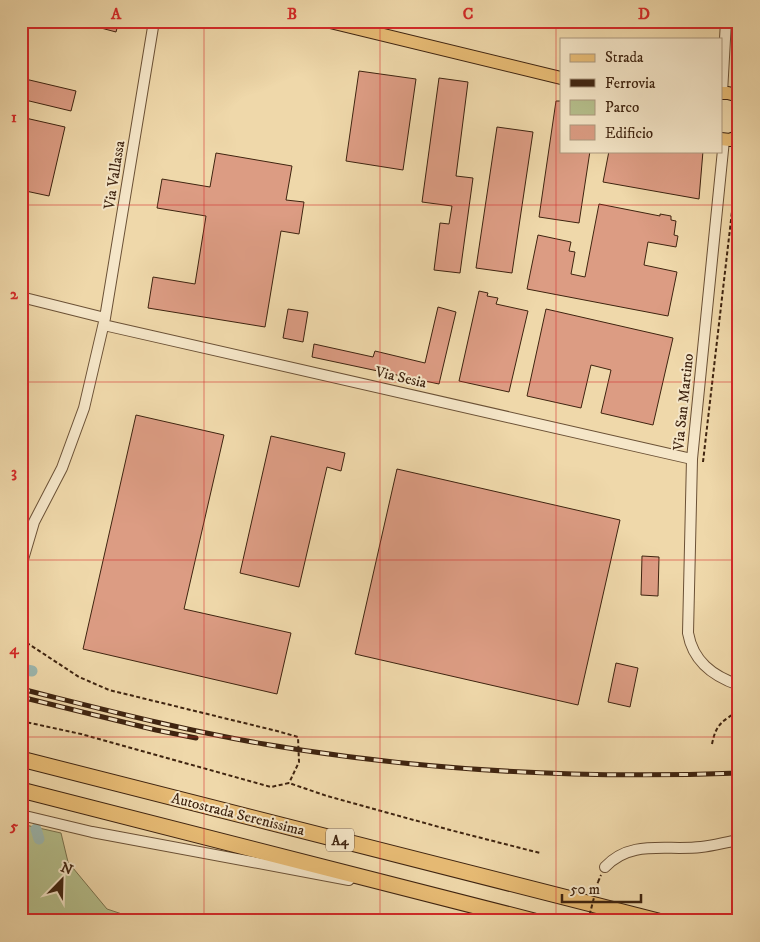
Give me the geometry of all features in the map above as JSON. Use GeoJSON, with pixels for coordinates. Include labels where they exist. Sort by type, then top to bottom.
{"type":"FeatureCollection","features":[{"type":"Feature","properties":{"kind":"highway","name":"Autostrada Serenissima"},"geometry":{"type":"LineString","coordinates":[[21,759],[658,921]]}},
{"type":"Feature","properties":{"kind":"highway","name":"Autostrada Serenissima"},"geometry":{"type":"LineString","coordinates":[[21,790],[534,921]]}},
{"type":"Feature","properties":{"kind":"main road"},"geometry":{"type":"LineString","coordinates":[[326,21],[560,78]]}},
{"type":"Feature","properties":{"kind":"main road"},"geometry":{"type":"LineString","coordinates":[[722,93],[739,96]]}},
{"type":"Feature","properties":{"kind":"main road"},"geometry":{"type":"LineString","coordinates":[[722,140],[730,140],[739,136]]}},
{"type":"Feature","properties":{"kind":"street","name":"Via Vallassa"},"geometry":{"type":"LineString","coordinates":[[21,566],[34,522],[62,468],[84,408],[104,325],[154,21]]}},
{"type":"Feature","properties":{"kind":"street"},"geometry":{"type":"LineString","coordinates":[[722,93],[726,21]]}},
{"type":"Feature","properties":{"kind":"street","name":"Via San Martino"},"geometry":{"type":"LineString","coordinates":[[721,152],[692,459],[688,633],[693,651],[702,664],[715,675],[739,685]]}},
{"type":"Feature","properties":{"kind":"street","name":"Via Sesia"},"geometry":{"type":"LineString","coordinates":[[21,297],[104,325],[692,459]]}},
{"type":"Feature","properties":{"kind":"street"},"geometry":{"type":"LineString","coordinates":[[21,816],[261,865],[427,894]]}},
{"type":"Feature","properties":{"kind":"street"},"geometry":{"type":"LineString","coordinates":[[605,867],[617,856],[635,850],[650,848],[701,848],[739,840]]}},
{"type":"Feature","properties":{"kind":"path"},"geometry":{"type":"LineString","coordinates":[[703,470],[739,151]]}},
{"type":"Feature","properties":{"kind":"path"},"geometry":{"type":"LineString","coordinates":[[21,639],[79,677],[109,690],[277,731],[298,738],[299,762],[289,783]]}},
{"type":"Feature","properties":{"kind":"path"},"geometry":{"type":"LineString","coordinates":[[712,744],[714,731],[718,726],[739,711]]}},
{"type":"Feature","properties":{"kind":"path"},"geometry":{"type":"LineString","coordinates":[[21,721],[81,734],[271,787],[289,783],[327,796],[412,820],[540,853]]}},
{"type":"Feature","properties":{"kind":"path"},"geometry":{"type":"LineString","coordinates":[[588,921],[598,882]]}},
{"type":"Feature","properties":{"kind":"green space"},"geometry":{"type":"Polygon","coordinates":[[[21,824],[61,833],[68,862],[107,909],[143,921],[67,921],[63,919],[63,921],[21,921],[21,824]]]}},
{"type":"Feature","properties":{"kind":"building"},"geometry":{"type":"Polygon","coordinates":[[[87,21],[119,21],[116,32],[86,24],[87,21]]]}},
{"type":"Feature","properties":{"kind":"building"},"geometry":{"type":"Polygon","coordinates":[[[359,71],[416,79],[403,170],[346,161],[359,71]]]}},
{"type":"Feature","properties":{"kind":"building"},"geometry":{"type":"Polygon","coordinates":[[[21,78],[76,91],[71,111],[21,99],[21,78]]]}},
{"type":"Feature","properties":{"kind":"building"},"geometry":{"type":"Polygon","coordinates":[[[439,78],[468,82],[456,176],[473,178],[460,273],[434,270],[440,223],[449,224],[452,206],[422,202],[439,78]]]}},
{"type":"Feature","properties":{"kind":"building"},"geometry":{"type":"Polygon","coordinates":[[[556,101],[560,101],[560,152],[590,152],[579,223],[539,217],[556,101]]]}},
{"type":"Feature","properties":{"kind":"building"},"geometry":{"type":"Polygon","coordinates":[[[21,117],[65,127],[49,196],[21,190],[21,117]]]}},
{"type":"Feature","properties":{"kind":"building"},"geometry":{"type":"Polygon","coordinates":[[[497,127],[533,132],[512,273],[476,268],[497,127]]]}},
{"type":"Feature","properties":{"kind":"building"},"geometry":{"type":"Polygon","coordinates":[[[609,152],[703,152],[699,199],[603,182],[609,152]]]}},
{"type":"Feature","properties":{"kind":"building"},"geometry":{"type":"Polygon","coordinates":[[[216,153],[292,166],[286,200],[304,202],[299,234],[281,231],[265,327],[148,308],[153,277],[195,284],[206,216],[157,208],[162,179],[210,187],[216,153]]]}},
{"type":"Feature","properties":{"kind":"building"},"geometry":{"type":"Polygon","coordinates":[[[599,204],[660,216],[660,214],[671,216],[671,220],[676,221],[674,235],[678,236],[676,247],[648,242],[644,265],[677,272],[668,316],[527,289],[538,235],[571,242],[569,251],[575,252],[571,274],[585,277],[599,204]]]}},
{"type":"Feature","properties":{"kind":"building"},"geometry":{"type":"Polygon","coordinates":[[[479,291],[488,293],[487,296],[498,298],[496,304],[528,311],[509,392],[459,381],[479,291]]]}},
{"type":"Feature","properties":{"kind":"building"},"geometry":{"type":"Polygon","coordinates":[[[438,307],[456,312],[439,384],[312,357],[314,344],[373,357],[375,351],[425,363],[438,307]]]}},
{"type":"Feature","properties":{"kind":"building"},"geometry":{"type":"Polygon","coordinates":[[[288,309],[308,312],[303,342],[283,338],[288,309]]]}},
{"type":"Feature","properties":{"kind":"building"},"geometry":{"type":"Polygon","coordinates":[[[546,309],[673,338],[653,425],[601,413],[611,370],[591,365],[581,408],[527,396],[546,309]]]}},
{"type":"Feature","properties":{"kind":"building"},"geometry":{"type":"Polygon","coordinates":[[[136,415],[224,435],[184,609],[291,633],[277,694],[83,649],[136,415]]]}},
{"type":"Feature","properties":{"kind":"building"},"geometry":{"type":"Polygon","coordinates":[[[271,436],[345,453],[341,471],[327,467],[299,587],[240,573],[271,436]]]}},
{"type":"Feature","properties":{"kind":"building"},"geometry":{"type":"Polygon","coordinates":[[[397,469],[620,520],[578,705],[355,654],[397,469]]]}},
{"type":"Feature","properties":{"kind":"building"},"geometry":{"type":"Polygon","coordinates":[[[642,556],[659,557],[658,596],[641,595],[642,556]]]}},
{"type":"Feature","properties":{"kind":"building"},"geometry":{"type":"Polygon","coordinates":[[[616,663],[638,668],[630,707],[608,702],[616,663]]]}},
{"type":"Feature","properties":{"kind":"waterway"},"geometry":{"type":"LineString","coordinates":[[21,669],[32,671]]}},
{"type":"Feature","properties":{"kind":"waterway"},"geometry":{"type":"LineString","coordinates":[[36,829],[39,839]]}},
{"type":"Feature","properties":{"kind":"railway"},"geometry":{"type":"LineString","coordinates":[[21,689],[142,719],[233,738],[382,761],[441,767],[560,774],[679,775],[739,773]]}},
{"type":"Feature","properties":{"kind":"railway"},"geometry":{"type":"LineString","coordinates":[[21,697],[196,738]]}}]}
